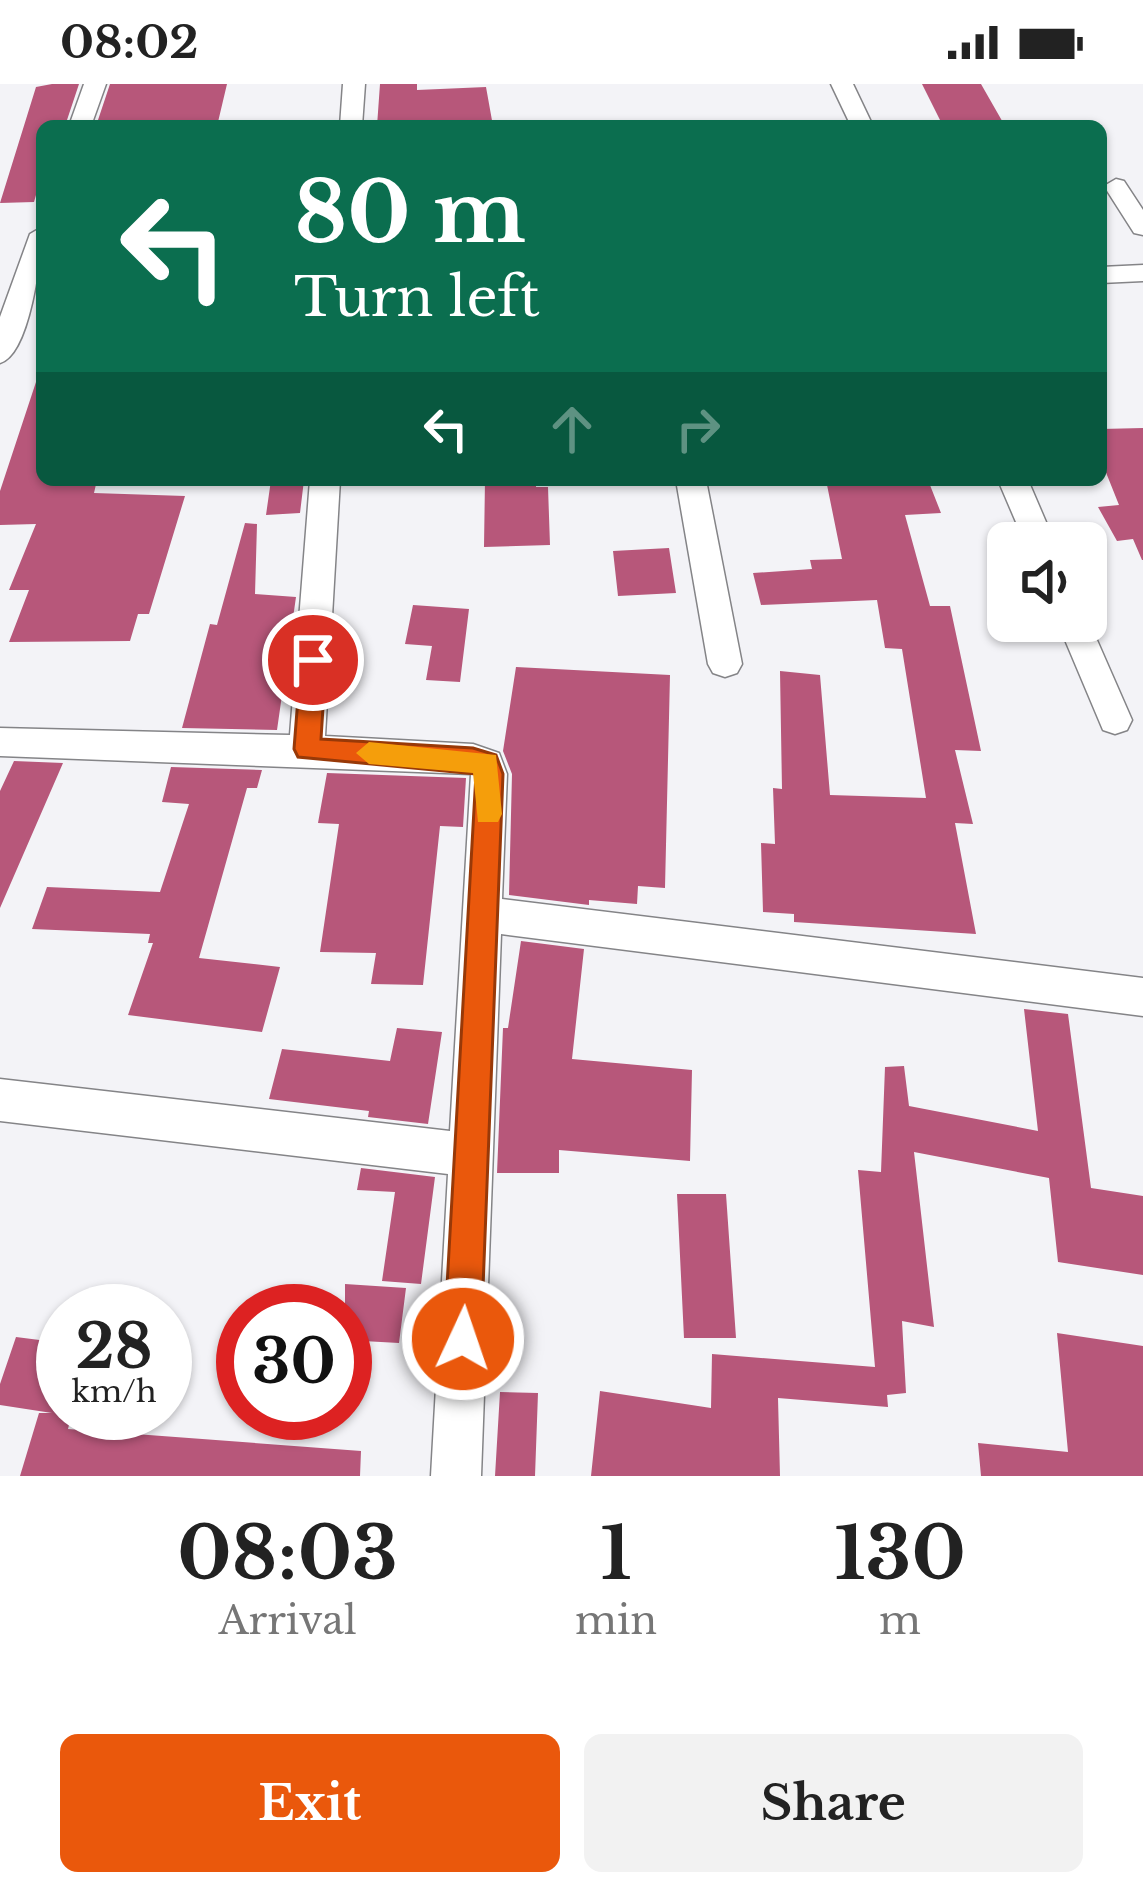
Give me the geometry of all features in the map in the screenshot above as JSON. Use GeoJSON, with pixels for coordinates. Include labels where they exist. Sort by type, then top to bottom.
{"type":"FeatureCollection","features":[{"type":"Feature","properties":{"kind":"street"},"geometry":{"type":"LineString","coordinates":[[82,120],[95,84]]}},
{"type":"Feature","properties":{"kind":"street"},"geometry":{"type":"LineString","coordinates":[[351,120],[354,84]]}},
{"type":"Feature","properties":{"kind":"street"},"geometry":{"type":"LineString","coordinates":[[842,84],[859,120]]}},
{"type":"Feature","properties":{"kind":"street"},"geometry":{"type":"LineString","coordinates":[[1116,186],[1143,228]]}},
{"type":"Feature","properties":{"kind":"street"},"geometry":{"type":"LineString","coordinates":[[0,355],[5,324],[36,249]]}},
{"type":"Feature","properties":{"kind":"street"},"geometry":{"type":"LineString","coordinates":[[1107,275],[1143,273]]}},
{"type":"Feature","properties":{"kind":"street"},"geometry":{"type":"LineString","coordinates":[[5,324],[36,322]]}},
{"type":"Feature","properties":{"kind":"street"},"geometry":{"type":"LineString","coordinates":[[308,749],[325,486]]}},
{"type":"Feature","properties":{"kind":"street"},"geometry":{"type":"LineString","coordinates":[[692,486],[725,664]]}},
{"type":"Feature","properties":{"kind":"street"},"geometry":{"type":"LineString","coordinates":[[1016,486],[1031,522]]}},
{"type":"Feature","properties":{"kind":"street"},"geometry":{"type":"LineString","coordinates":[[1082,642],[1115,720]]}},
{"type":"Feature","properties":{"kind":"street"},"geometry":{"type":"LineString","coordinates":[[0,742],[308,749],[486,763],[485,914],[456,1476]]}},
{"type":"Feature","properties":{"kind":"street"},"geometry":{"type":"LineString","coordinates":[[485,914],[1143,997]]}},
{"type":"Feature","properties":{"kind":"street"},"geometry":{"type":"LineString","coordinates":[[0,1100],[471,1155]]}},
{"type":"Feature","properties":{"kind":"building"},"geometry":{"type":"Polygon","coordinates":[[[79,84],[67,120],[36,120],[34,202],[0,203],[36,87],[79,84]]]}},
{"type":"Feature","properties":{"kind":"building"},"geometry":{"type":"Polygon","coordinates":[[[110,84],[227,84],[218,120],[98,120],[110,84]]]}},
{"type":"Feature","properties":{"kind":"building"},"geometry":{"type":"Polygon","coordinates":[[[380,84],[417,84],[417,90],[486,87],[492,120],[377,120],[380,84]]]}},
{"type":"Feature","properties":{"kind":"building"},"geometry":{"type":"Polygon","coordinates":[[[922,84],[981,84],[1002,120],[940,120],[922,84]]]}},
{"type":"Feature","properties":{"kind":"building"},"geometry":{"type":"Polygon","coordinates":[[[36,382],[36,486],[96,486],[94,493],[185,496],[149,614],[138,614],[130,641],[9,642],[29,590],[9,590],[36,524],[0,525],[0,491],[36,382]]]}},
{"type":"Feature","properties":{"kind":"building"},"geometry":{"type":"Polygon","coordinates":[[[1143,428],[1143,560],[1133,539],[1117,541],[1098,507],[1119,505],[1107,475],[1107,429],[1143,428]]]}},
{"type":"Feature","properties":{"kind":"building"},"geometry":{"type":"Polygon","coordinates":[[[270,486],[303,486],[300,513],[266,515],[270,486]]]}},
{"type":"Feature","properties":{"kind":"building"},"geometry":{"type":"Polygon","coordinates":[[[485,486],[548,487],[550,545],[484,547],[485,486]]]}},
{"type":"Feature","properties":{"kind":"building"},"geometry":{"type":"Polygon","coordinates":[[[827,486],[930,486],[941,513],[905,515],[930,606],[950,606],[981,751],[955,750],[973,824],[955,823],[976,934],[794,922],[794,914],[763,912],[761,843],[775,844],[773,788],[782,789],[780,671],[820,675],[830,795],[926,798],[902,649],[885,648],[877,600],[761,605],[753,573],[812,569],[810,560],[842,559],[827,486]]]}},
{"type":"Feature","properties":{"kind":"building"},"geometry":{"type":"Polygon","coordinates":[[[245,523],[257,524],[255,594],[296,597],[277,730],[182,728],[210,624],[217,625],[245,523]]]}},
{"type":"Feature","properties":{"kind":"building"},"geometry":{"type":"Polygon","coordinates":[[[669,548],[676,593],[618,596],[613,551],[669,548]]]}},
{"type":"Feature","properties":{"kind":"building"},"geometry":{"type":"Polygon","coordinates":[[[413,605],[469,609],[460,682],[426,680],[432,646],[405,644],[413,605]]]}},
{"type":"Feature","properties":{"kind":"building"},"geometry":{"type":"Polygon","coordinates":[[[516,667],[670,675],[665,888],[638,886],[637,904],[589,900],[589,905],[509,895],[512,774],[503,751],[516,667]]]}},
{"type":"Feature","properties":{"kind":"building"},"geometry":{"type":"Polygon","coordinates":[[[14,761],[63,763],[0,908],[0,791],[14,761]]]}},
{"type":"Feature","properties":{"kind":"building"},"geometry":{"type":"Polygon","coordinates":[[[171,767],[262,770],[257,788],[247,788],[199,958],[280,967],[262,1032],[128,1015],[153,943],[148,943],[150,934],[32,929],[47,887],[160,892],[189,804],[162,802],[171,767]]]}},
{"type":"Feature","properties":{"kind":"building"},"geometry":{"type":"Polygon","coordinates":[[[327,773],[466,778],[463,827],[440,826],[423,985],[371,984],[376,953],[320,952],[339,824],[318,823],[327,773]]]}},
{"type":"Feature","properties":{"kind":"building"},"geometry":{"type":"Polygon","coordinates":[[[521,941],[584,949],[572,1059],[692,1070],[690,1161],[559,1150],[559,1173],[497,1173],[503,1028],[508,1028],[521,941]]]}},
{"type":"Feature","properties":{"kind":"building"},"geometry":{"type":"Polygon","coordinates":[[[1024,1009],[1068,1014],[1091,1188],[1143,1196],[1143,1275],[1058,1262],[1049,1178],[914,1152],[934,1327],[902,1321],[906,1393],[887,1395],[888,1407],[778,1398],[780,1476],[591,1476],[600,1391],[711,1408],[712,1354],[875,1367],[858,1170],[881,1172],[885,1067],[904,1066],[909,1106],[1038,1131],[1024,1009]]]}},
{"type":"Feature","properties":{"kind":"building"},"geometry":{"type":"Polygon","coordinates":[[[397,1028],[442,1032],[428,1124],[368,1117],[369,1111],[269,1099],[282,1049],[390,1061],[397,1028]]]}},
{"type":"Feature","properties":{"kind":"building"},"geometry":{"type":"Polygon","coordinates":[[[361,1168],[435,1177],[421,1284],[382,1281],[395,1192],[357,1190],[361,1168]]]}},
{"type":"Feature","properties":{"kind":"building"},"geometry":{"type":"Polygon","coordinates":[[[677,1194],[726,1194],[736,1338],[684,1338],[677,1194]]]}},
{"type":"Feature","properties":{"kind":"building"},"geometry":{"type":"Polygon","coordinates":[[[372,1286],[406,1288],[399,1343],[372,1342],[372,1286]]]}},
{"type":"Feature","properties":{"kind":"building"},"geometry":{"type":"Polygon","coordinates":[[[1057,1333],[1143,1346],[1143,1476],[981,1476],[978,1443],[1068,1452],[1057,1333]]]}},
{"type":"Feature","properties":{"kind":"building"},"geometry":{"type":"Polygon","coordinates":[[[16,1337],[36,1340],[36,1411],[0,1405],[0,1384],[16,1337]]]}},
{"type":"Feature","properties":{"kind":"building"},"geometry":{"type":"Polygon","coordinates":[[[500,1392],[538,1393],[535,1476],[495,1476],[500,1392]]]}},
{"type":"Feature","properties":{"kind":"building"},"geometry":{"type":"Polygon","coordinates":[[[36,1423],[36,1440],[192,1438],[361,1451],[360,1476],[20,1476],[36,1423]]]}},
{"type":"Feature","properties":{"kind":"slow traffic"},"geometry":{"type":"LineString","coordinates":[[369,753],[486,763],[488,814]]}},
{"type":"Feature","properties":{"kind":"route"},"geometry":{"type":"LineString","coordinates":[[313,660],[308,749],[473,760],[486,763],[489,774],[463,1339]]}}]}
